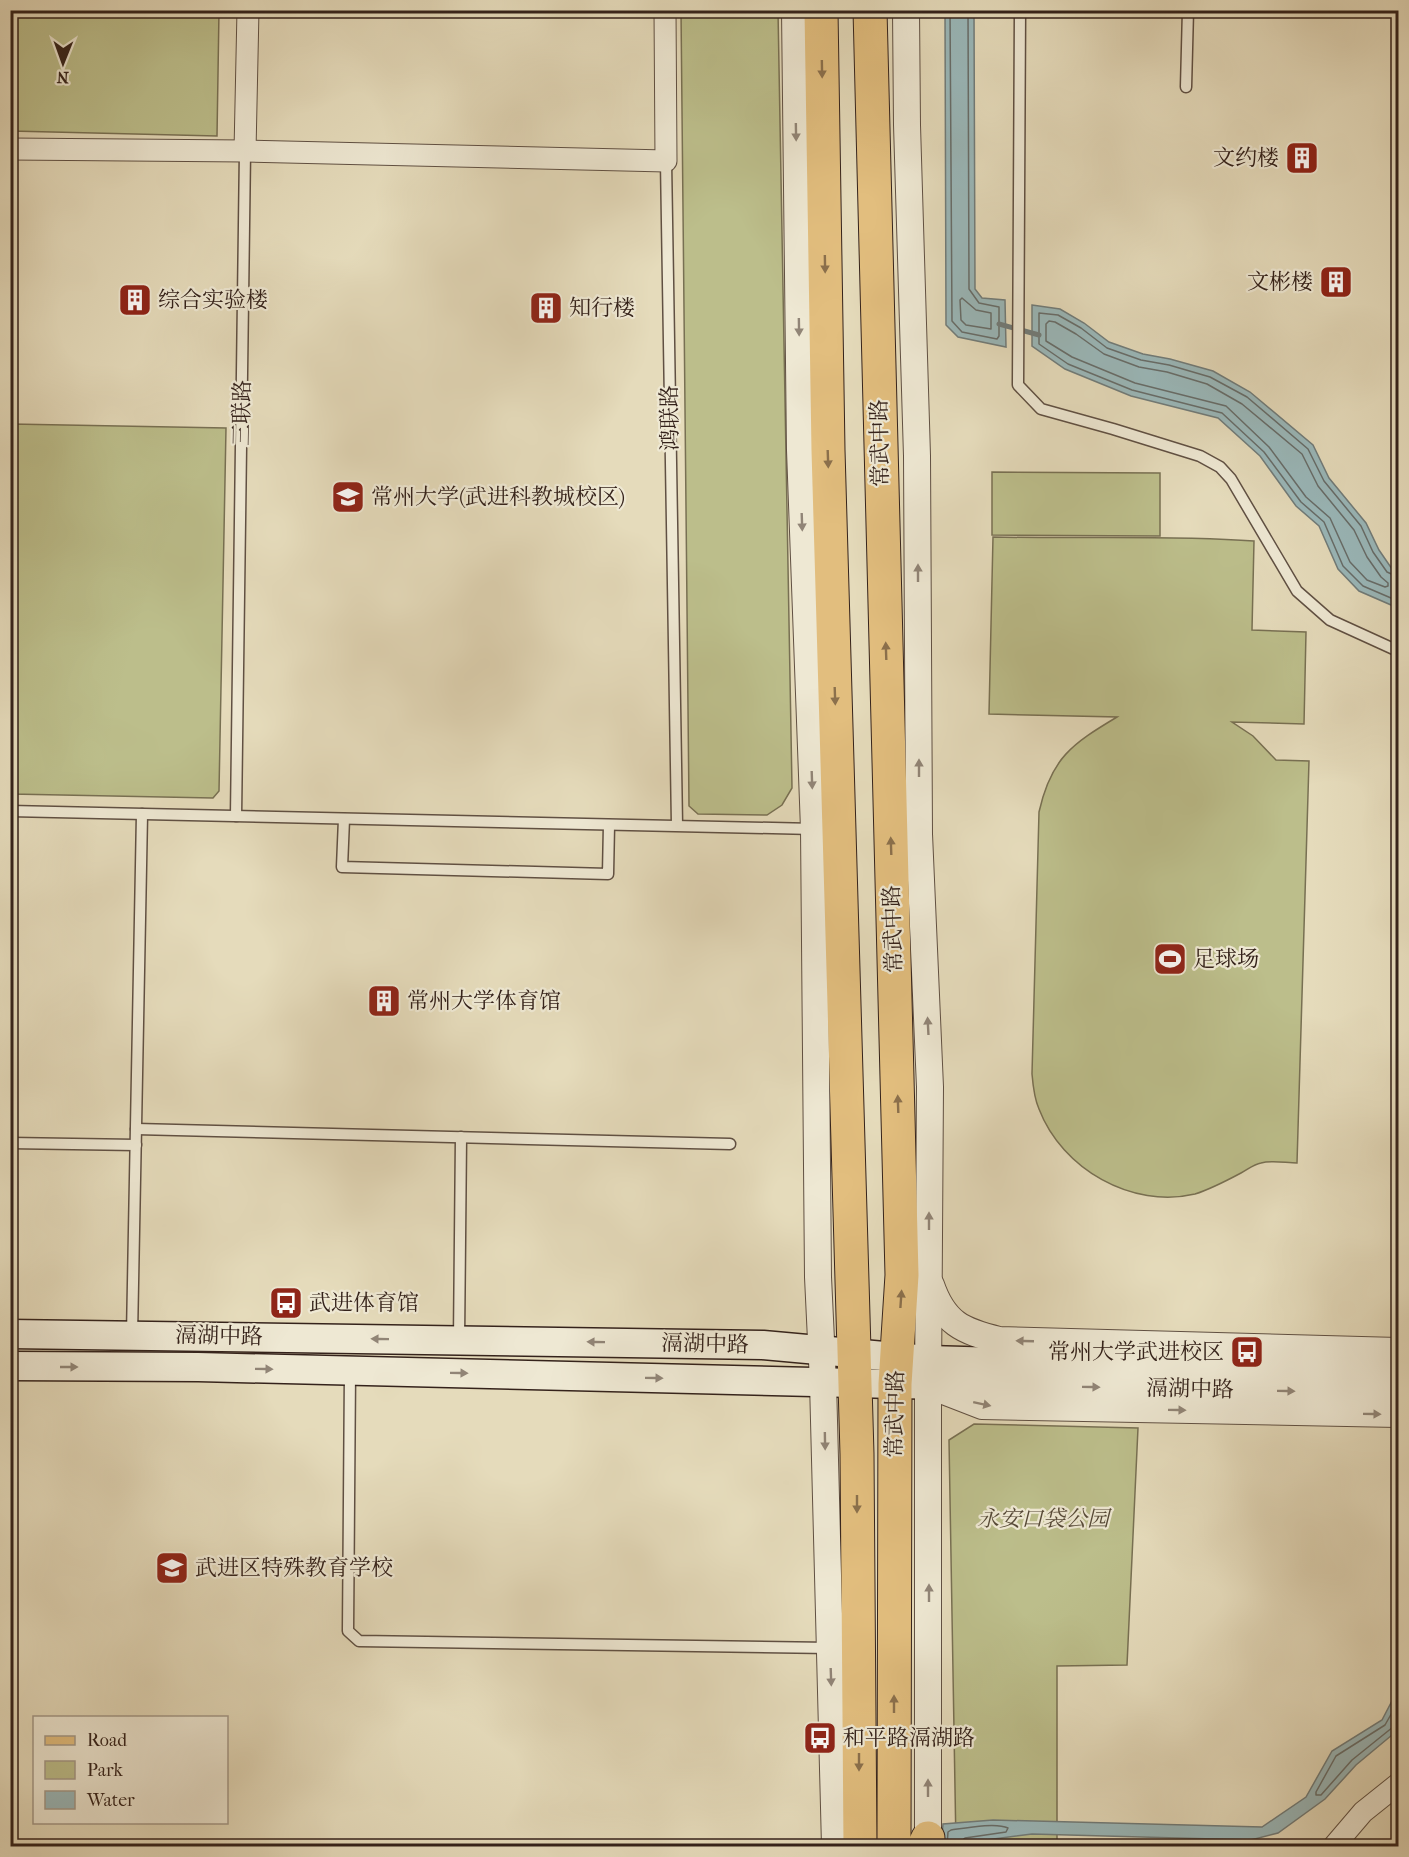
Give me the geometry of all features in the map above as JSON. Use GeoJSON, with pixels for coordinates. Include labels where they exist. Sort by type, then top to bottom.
{"type":"FeatureCollection","features":[{"type":"Feature","properties":{"kind":"main road","name":"常武中路"},"geometry":{"type":"LineString","coordinates":[[821,10],[839,1367],[852,1843]]}},
{"type":"Feature","properties":{"kind":"main road","name":"常武中路"},"geometry":{"type":"LineString","coordinates":[[870,10],[902,1275],[912,1372],[894,1846]]}},
{"type":"Feature","properties":{"kind":"main road","name":"滆湖中路"},"geometry":{"type":"LineString","coordinates":[[10,1334],[763,1345],[839,1367]]}},
{"type":"Feature","properties":{"kind":"main road"},"geometry":{"type":"LineString","coordinates":[[1288,1348],[1340,1371]]}},
{"type":"Feature","properties":{"kind":"main road","name":"滆湖中路"},"geometry":{"type":"LineString","coordinates":[[10,1366],[350,1371],[839,1367],[1398,1393]]}},
{"type":"Feature","properties":{"kind":"main road","name":"滆湖中路"},"geometry":{"type":"LineString","coordinates":[[912,1372],[1340,1371],[1398,1373]]}},
{"type":"Feature","properties":{"kind":"main road"},"geometry":{"type":"LineString","coordinates":[[834,1806],[852,1843]]}},
{"type":"Feature","properties":{"kind":"street","name":"三联路"},"geometry":{"type":"LineString","coordinates":[[245,151],[248,10]]}},
{"type":"Feature","properties":{"kind":"street","name":"鸿联路"},"geometry":{"type":"LineString","coordinates":[[665,10],[666,161]]}},
{"type":"Feature","properties":{"kind":"street"},"geometry":{"type":"LineString","coordinates":[[795,10],[800,450],[814,829],[818,1277],[839,1367],[830,1648],[834,1806]]}},
{"type":"Feature","properties":{"kind":"street"},"geometry":{"type":"LineString","coordinates":[[906,10],[907,137],[917,456],[919,834],[930,1087],[929,1279],[912,1372],[927,1844]]}},
{"type":"Feature","properties":{"kind":"street"},"geometry":{"type":"LineString","coordinates":[[10,149],[245,151],[666,161]]}},
{"type":"Feature","properties":{"kind":"street"},"geometry":{"type":"LineString","coordinates":[[929,1279],[936,1300],[948,1318],[960,1328],[976,1335],[999,1340],[1398,1351]]}},
{"type":"Feature","properties":{"kind":"street"},"geometry":{"type":"LineString","coordinates":[[912,1372],[982,1406],[1398,1414]]}},
{"type":"Feature","properties":{"kind":"street"},"geometry":{"type":"LineString","coordinates":[[1334,1846],[1363,1812],[1398,1784]]}},
{"type":"Feature","properties":{"kind":"lane"},"geometry":{"type":"LineString","coordinates":[[1020,10],[1018,385],[1041,409],[1200,456],[1220,467],[1231,479],[1297,591],[1330,620],[1398,651]]}},
{"type":"Feature","properties":{"kind":"lane"},"geometry":{"type":"LineString","coordinates":[[1186,87],[1188,10]]}},
{"type":"Feature","properties":{"kind":"lane","name":"三联路"},"geometry":{"type":"LineString","coordinates":[[236,816],[245,151]]}},
{"type":"Feature","properties":{"kind":"lane","name":"鸿联路"},"geometry":{"type":"LineString","coordinates":[[666,161],[677,825]]}},
{"type":"Feature","properties":{"kind":"lane"},"geometry":{"type":"LineString","coordinates":[[10,811],[814,829]]}},
{"type":"Feature","properties":{"kind":"lane"},"geometry":{"type":"LineString","coordinates":[[132,1335],[142,814]]}},
{"type":"Feature","properties":{"kind":"lane"},"geometry":{"type":"LineString","coordinates":[[344,819],[342,867],[608,874],[609,825]]}},
{"type":"Feature","properties":{"kind":"lane"},"geometry":{"type":"LineString","coordinates":[[136,1129],[730,1144]]}},
{"type":"Feature","properties":{"kind":"lane"},"geometry":{"type":"LineString","coordinates":[[459,1340],[461,1137]]}},
{"type":"Feature","properties":{"kind":"lane"},"geometry":{"type":"LineString","coordinates":[[10,1143],[136,1145]]}},
{"type":"Feature","properties":{"kind":"lane"},"geometry":{"type":"LineString","coordinates":[[350,1371],[348,1631],[359,1641],[830,1648]]}},
{"type":"Feature","properties":{"kind":"green space"},"geometry":{"type":"Polygon","coordinates":[[[11,10],[219,11],[217,136],[11,131],[11,10]]]}},
{"type":"Feature","properties":{"kind":"green space"},"geometry":{"type":"Polygon","coordinates":[[[681,11],[778,11],[792,788],[782,805],[767,815],[698,814],[689,806],[681,11]]]}},
{"type":"Feature","properties":{"kind":"green space"},"geometry":{"type":"Polygon","coordinates":[[[11,424],[226,428],[219,791],[213,798],[11,794],[11,424]]]}},
{"type":"Feature","properties":{"kind":"green space"},"geometry":{"type":"Polygon","coordinates":[[[992,472],[1160,473],[1160,536],[992,535],[992,472]]]}},
{"type":"Feature","properties":{"kind":"green space"},"geometry":{"type":"Polygon","coordinates":[[[993,537],[1189,538],[1254,541],[1252,630],[1306,632],[1304,724],[1232,722],[1253,736],[1276,760],[1309,761],[1297,1163],[1258,1164],[1195,1194],[1171,1197],[1147,1195],[1124,1190],[1102,1180],[1082,1166],[1064,1150],[1039,1109],[1032,1074],[1039,812],[1050,778],[1066,754],[1117,717],[989,714],[993,537]]]}},
{"type":"Feature","properties":{"kind":"green space","name":"永安口袋公园"},"geometry":{"type":"Polygon","coordinates":[[[974,1424],[1138,1428],[1127,1665],[1057,1666],[1057,1846],[956,1846],[949,1440],[974,1424]]]}},
{"type":"Feature","properties":{"kind":"water"},"geometry":{"type":"Polygon","coordinates":[[[945,11],[974,11],[975,289],[982,298],[1005,300],[1006,347],[958,337],[946,325],[945,11]]]}},
{"type":"Feature","properties":{"kind":"water"},"geometry":{"type":"Polygon","coordinates":[[[1032,305],[1060,309],[1109,342],[1143,354],[1213,371],[1250,392],[1313,445],[1329,478],[1366,523],[1379,550],[1392,569],[1398,573],[1398,608],[1359,591],[1338,569],[1319,526],[1296,506],[1260,456],[1218,418],[1131,396],[1065,369],[1032,346],[1032,305]]]}},
{"type":"Feature","properties":{"kind":"water"},"geometry":{"type":"Polygon","coordinates":[[[1398,1695],[1398,1730],[1356,1765],[1325,1799],[1278,1833],[1251,1840],[1032,1834],[941,1846],[943,1824],[993,1820],[1262,1827],[1306,1797],[1332,1751],[1382,1720],[1394,1697],[1398,1695]]]}},
{"type":"Feature","properties":{"kind":"waterway"},"geometry":{"type":"LineString","coordinates":[[999,324],[1039,335]]}},
{"type":"Feature","properties":{"kind":"place","name":"文约楼"},"geometry":{"type":"Point","coordinates":[1302,158]}},
{"type":"Feature","properties":{"kind":"place","name":"文彬楼"},"geometry":{"type":"Point","coordinates":[1336,282]}},
{"type":"Feature","properties":{"kind":"place","name":"综合实验楼"},"geometry":{"type":"Point","coordinates":[135,300]}},
{"type":"Feature","properties":{"kind":"place","name":"知行楼"},"geometry":{"type":"Point","coordinates":[546,308]}},
{"type":"Feature","properties":{"kind":"place","name":"常州大学(武进科教城校区)"},"geometry":{"type":"Point","coordinates":[348,497]}},
{"type":"Feature","properties":{"kind":"place","name":"足球场"},"geometry":{"type":"Point","coordinates":[1170,959]}},
{"type":"Feature","properties":{"kind":"place","name":"常州大学体育馆"},"geometry":{"type":"Point","coordinates":[384,1001]}},
{"type":"Feature","properties":{"kind":"place","name":"武进体育馆"},"geometry":{"type":"Point","coordinates":[286,1303]}},
{"type":"Feature","properties":{"kind":"place","name":"常州大学武进校区"},"geometry":{"type":"Point","coordinates":[1247,1352]}},
{"type":"Feature","properties":{"kind":"place","name":"武进区特殊教育学校"},"geometry":{"type":"Point","coordinates":[172,1568]}},
{"type":"Feature","properties":{"kind":"place","name":"和平路滆湖路"},"geometry":{"type":"Point","coordinates":[820,1738]}}]}
